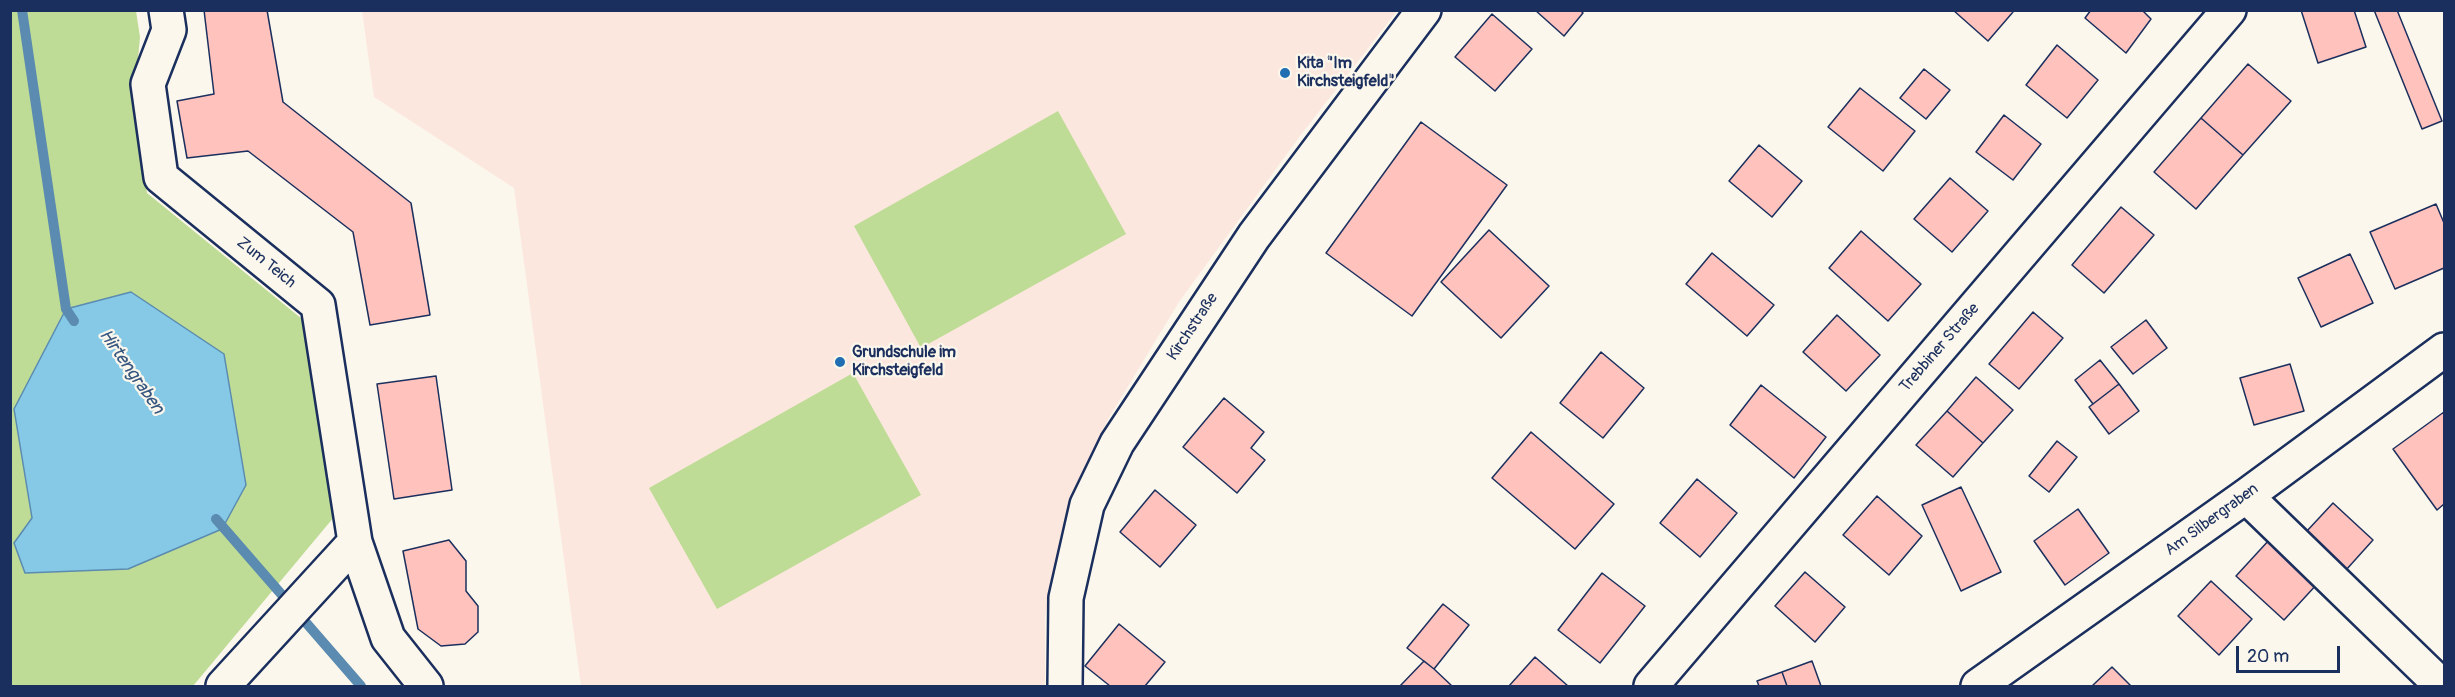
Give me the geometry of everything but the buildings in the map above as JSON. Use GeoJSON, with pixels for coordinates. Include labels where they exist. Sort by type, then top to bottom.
{"type":"FeatureCollection","features":[{"type":"Feature","properties":{"kind":"street","name":"Zum Teich"},"geometry":{"type":"LineString","coordinates":[[166,10],[169,30],[148,84],[160,177],[318,305],[355,542],[388,638],[426,687]]}},
{"type":"Feature","properties":{"kind":"street","name":"Kirchstraße"},"geometry":{"type":"LineString","coordinates":[[1065,687],[1066,598],[1086,505],[1117,443],[1254,236],[1424,10]]}},
{"type":"Feature","properties":{"kind":"street","name":"Trebbiner Straße"},"geometry":{"type":"LineString","coordinates":[[1651,687],[2229,10]]}},
{"type":"Feature","properties":{"kind":"street","name":"Am Silbergraben"},"geometry":{"type":"LineString","coordinates":[[1978,687],[2246,496],[2445,350]]}},
{"type":"Feature","properties":{"kind":"street"},"geometry":{"type":"LineString","coordinates":[[2246,496],[2442,687]]}},
{"type":"Feature","properties":{"kind":"street"},"geometry":{"type":"LineString","coordinates":[[223,687],[355,542]]}},
{"type":"Feature","properties":{"kind":"shaded area","name":"Grundschule im Kirchsteigfeld"},"geometry":{"type":"Polygon","coordinates":[[[362,11],[1397,11],[1300,136],[1179,302],[1107,421],[1070,506],[1049,590],[1045,618],[1045,686],[581,686],[514,188],[374,97],[362,11]]]}},
{"type":"Feature","properties":{"kind":"green space"},"geometry":{"type":"Polygon","coordinates":[[[10,11],[136,11],[140,37],[133,112],[147,193],[302,319],[334,517],[193,686],[11,686],[10,11]]]}},
{"type":"Feature","properties":{"kind":"green space"},"geometry":{"type":"Polygon","coordinates":[[[1058,111],[1126,234],[921,348],[854,226],[1058,111]]]}},
{"type":"Feature","properties":{"kind":"green space"},"geometry":{"type":"Polygon","coordinates":[[[853,373],[921,495],[717,609],[649,488],[853,373]]]}},
{"type":"Feature","properties":{"kind":"water"},"geometry":{"type":"Polygon","coordinates":[[[131,292],[224,354],[246,485],[222,529],[128,569],[25,573],[14,543],[32,518],[14,409],[66,309],[131,292]]]}},
{"type":"Feature","properties":{"kind":"waterway","name":"Hirtengraben"},"geometry":{"type":"LineString","coordinates":[[22,10],[66,309],[74,321]]}},
{"type":"Feature","properties":{"kind":"waterway","name":"Hirtengraben"},"geometry":{"type":"LineString","coordinates":[[216,519],[361,686]]}},
{"type":"Feature","properties":{"kind":"place","name":"Kita \"Im Kirchsteigfeld\""},"geometry":{"type":"Point","coordinates":[1285,73]}},
{"type":"Feature","properties":{"kind":"place","name":"Grundschule im Kirchsteigfeld"},"geometry":{"type":"Point","coordinates":[840,362]}}]}
